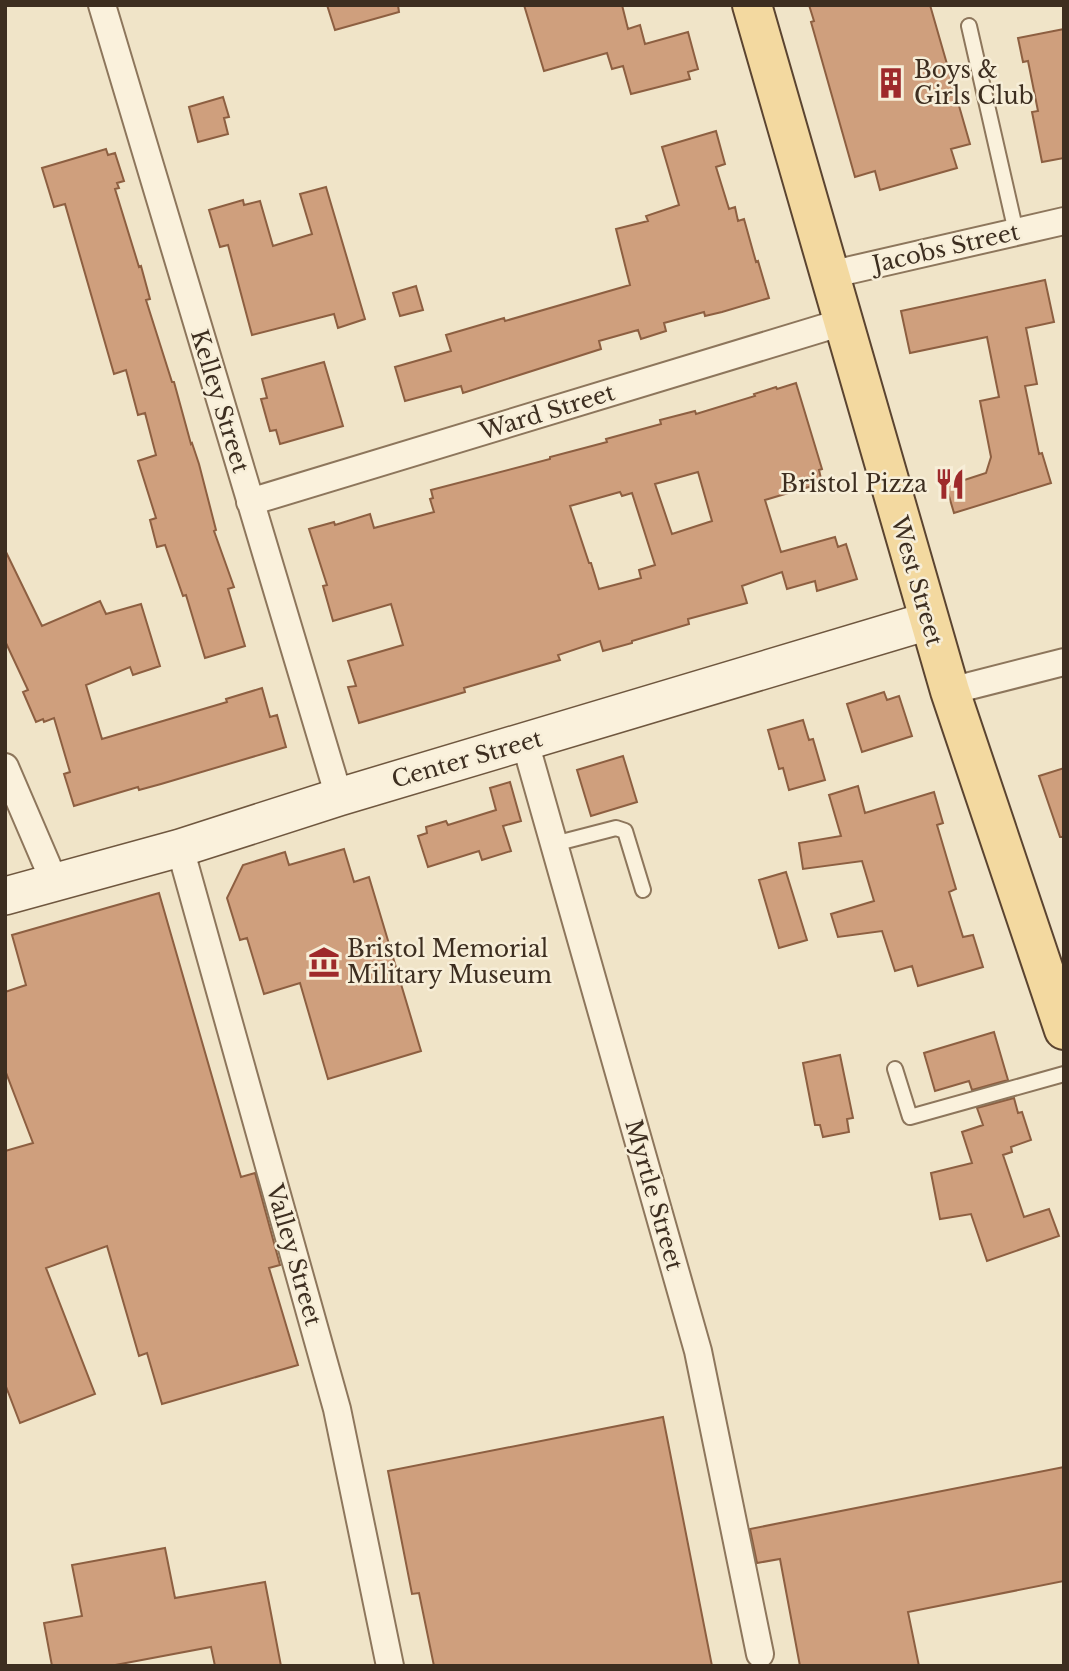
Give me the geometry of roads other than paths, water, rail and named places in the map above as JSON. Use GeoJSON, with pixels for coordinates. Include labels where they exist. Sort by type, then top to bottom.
{"type":"FeatureCollection","features":[{"type":"Feature","properties":{"kind":"main road","name":"West Street"},"geometry":{"type":"LineString","coordinates":[[752,5],[928,621],[1064,1030]]}},
{"type":"Feature","properties":{"kind":"street","name":"Kelley Street"},"geometry":{"type":"LineString","coordinates":[[102,5],[339,797]]}},
{"type":"Feature","properties":{"kind":"street","name":"Jacobs Street"},"geometry":{"type":"LineString","coordinates":[[829,275],[1064,221]]}},
{"type":"Feature","properties":{"kind":"street","name":"Ward Street"},"geometry":{"type":"LineString","coordinates":[[250,502],[843,321]]}},
{"type":"Feature","properties":{"kind":"street","name":"Center Street"},"geometry":{"type":"LineString","coordinates":[[5,895],[180,848],[339,797],[928,621]]}},
{"type":"Feature","properties":{"kind":"street"},"geometry":{"type":"LineString","coordinates":[[950,691],[1064,662]]}},
{"type":"Feature","properties":{"kind":"street","name":"Myrtle Street"},"geometry":{"type":"LineString","coordinates":[[525,742],[698,1351],[761,1660]]}},
{"type":"Feature","properties":{"kind":"street"},"geometry":{"type":"LineString","coordinates":[[5,767],[54,881]]}},
{"type":"Feature","properties":{"kind":"street","name":"Valley Street"},"geometry":{"type":"LineString","coordinates":[[180,848],[337,1409],[390,1666]]}},
{"type":"Feature","properties":{"kind":"lane"},"geometry":{"type":"LineString","coordinates":[[969,26],[1016,232]]}},
{"type":"Feature","properties":{"kind":"lane"},"geometry":{"type":"LineString","coordinates":[[554,844],[616,828],[625,831],[643,890]]}},
{"type":"Feature","properties":{"kind":"lane"},"geometry":{"type":"LineString","coordinates":[[895,1069],[909,1117],[1064,1074]]}},
{"type":"Feature","properties":{"kind":"place","name":"Boys & Girls Club"},"geometry":{"type":"Point","coordinates":[891,83]}},
{"type":"Feature","properties":{"kind":"place","name":"Bristol Pizza"},"geometry":{"type":"Point","coordinates":[950,484]}},
{"type":"Feature","properties":{"kind":"place","name":"Bristol Memorial Military Museum"},"geometry":{"type":"Point","coordinates":[324,962]}}]}
